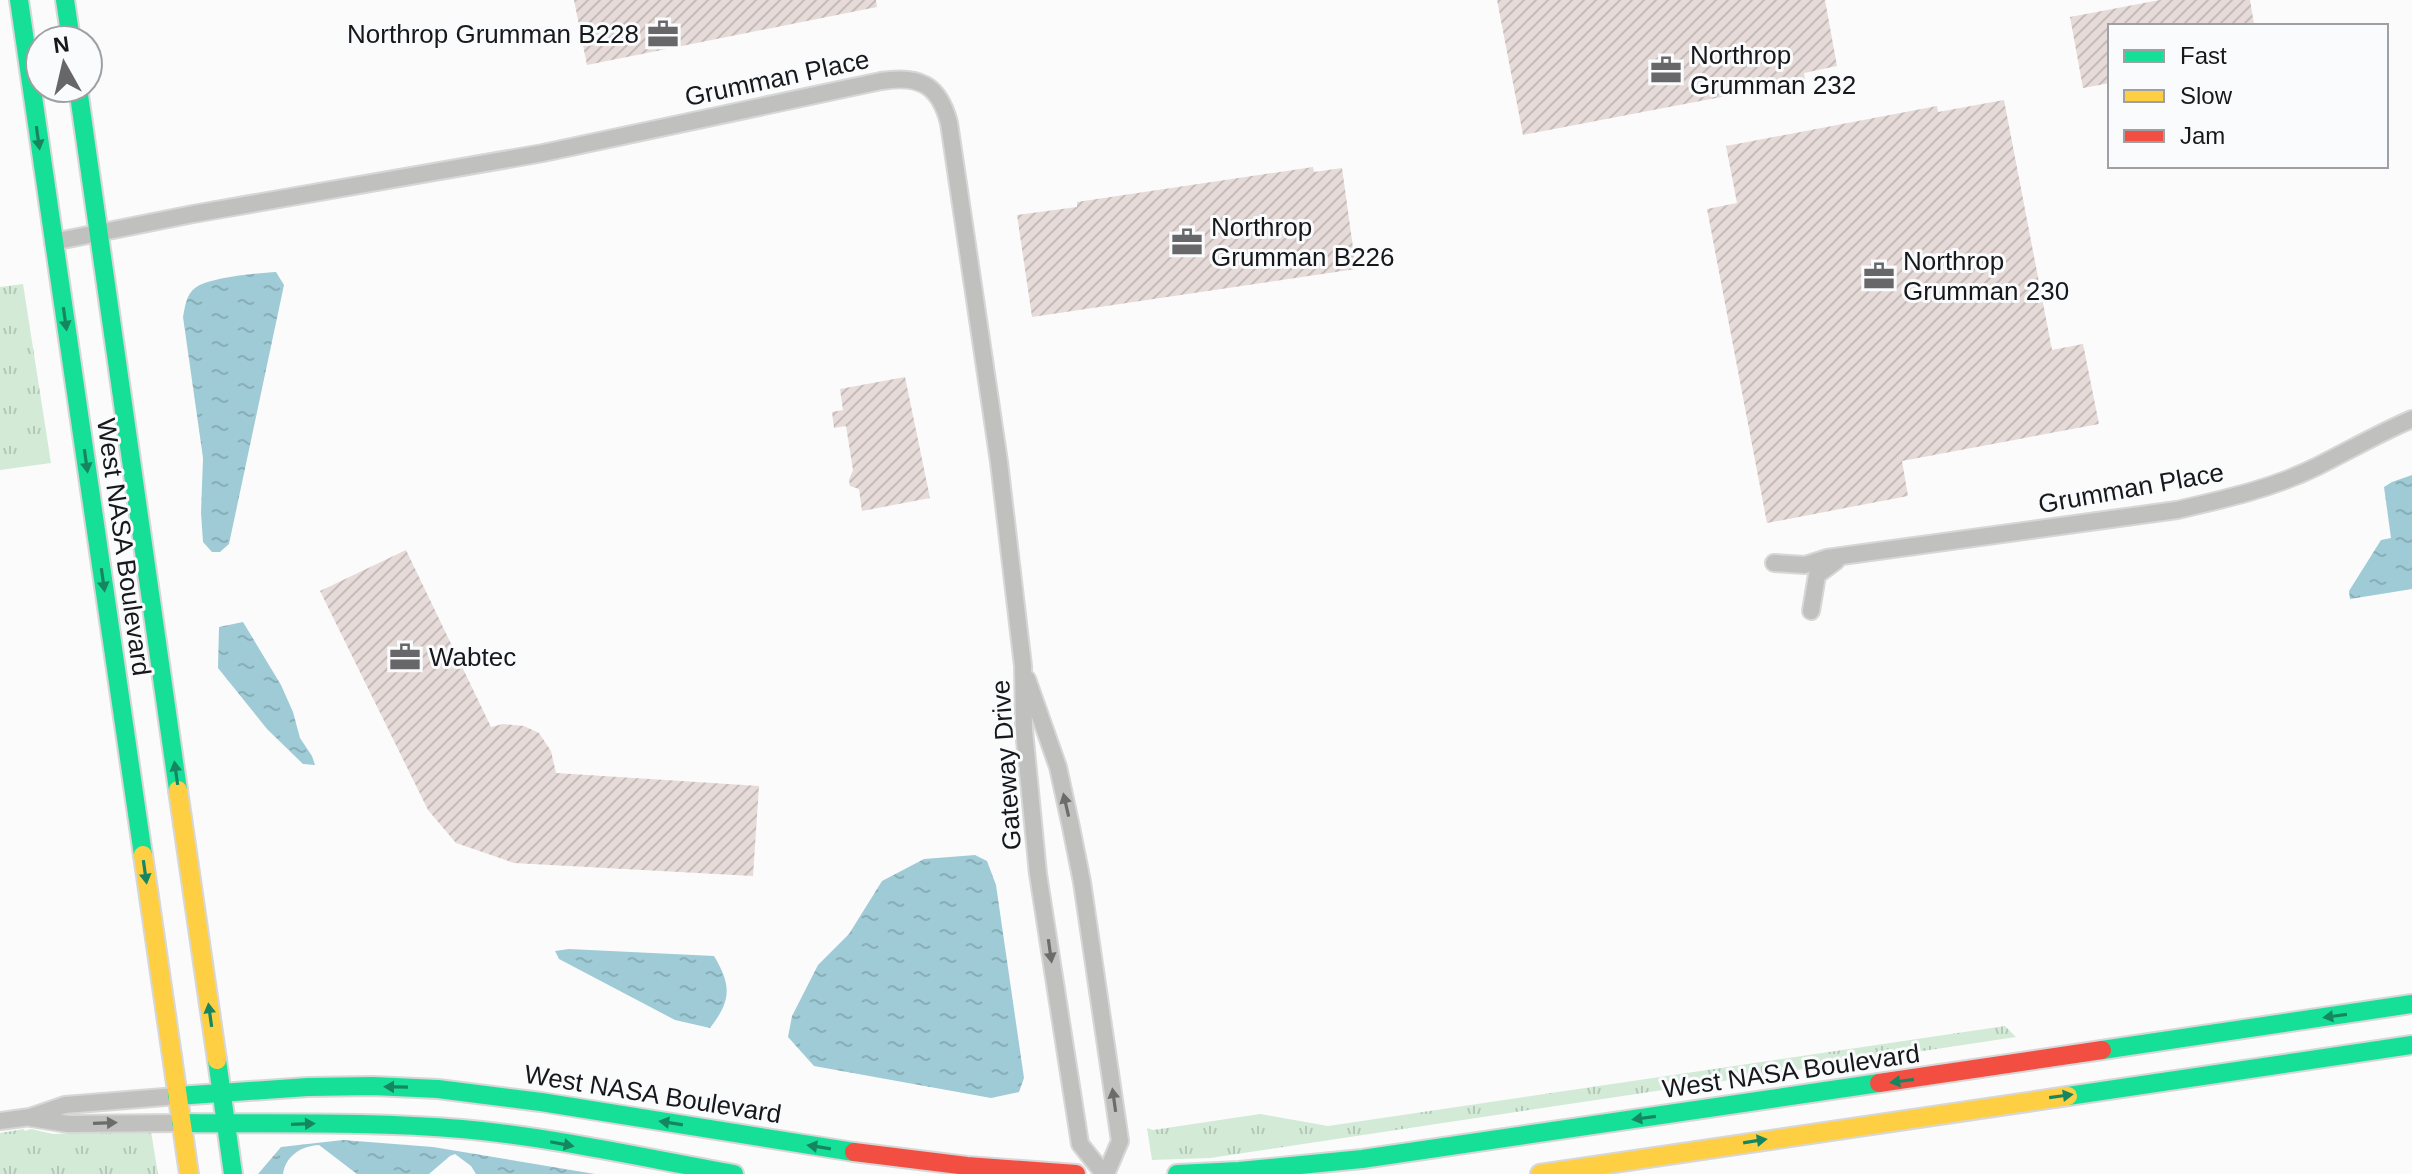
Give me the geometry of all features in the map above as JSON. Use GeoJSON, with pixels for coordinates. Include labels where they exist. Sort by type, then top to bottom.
{"type":"FeatureCollection","features":[{"type":"Feature","properties":{"kind":"main road"},"geometry":{"type":"LineString","coordinates":[[65,0],[69,24]]}},
{"type":"Feature","properties":{"kind":"main road","name":"West NASA Boulevard"},"geometry":{"type":"LineString","coordinates":[[19,3],[189,1174]]}},
{"type":"Feature","properties":{"kind":"main road","name":"West NASA Boulevard"},"geometry":{"type":"LineString","coordinates":[[80,104],[221,1092]]}},
{"type":"Feature","properties":{"kind":"main road","name":"West NASA Boulevard"},"geometry":{"type":"LineString","coordinates":[[1540,1174],[2412,1004]]}},
{"type":"Feature","properties":{"kind":"main road","name":"West NASA Boulevard"},"geometry":{"type":"LineString","coordinates":[[1177,1174],[1349,1161],[1982,1088],[2412,1045]]}},
{"type":"Feature","properties":{"kind":"main road","name":"West NASA Boulevard"},"geometry":{"type":"LineString","coordinates":[[177,1096],[326,1087],[403,1087],[474,1092],[893,1158],[1076,1174]]}},
{"type":"Feature","properties":{"kind":"main road"},"geometry":{"type":"LineString","coordinates":[[221,1092],[233,1174]]}},
{"type":"Feature","properties":{"kind":"main road"},"geometry":{"type":"LineString","coordinates":[[181,1123],[356,1123],[462,1128],[734,1174]]}},
{"type":"Feature","properties":{"kind":"street","name":"Grumman Place"},"geometry":{"type":"LineString","coordinates":[[53,242],[207,211],[543,153],[881,81],[904,79],[922,83],[938,95],[949,123],[997,447],[1023,666]]}},
{"type":"Feature","properties":{"kind":"street","name":"Grumman Place"},"geometry":{"type":"LineString","coordinates":[[1774,563],[1805,565],[1827,558],[2177,510],[2226,499],[2275,484],[2317,466],[2412,419]]}},
{"type":"Feature","properties":{"kind":"street"},"geometry":{"type":"LineString","coordinates":[[1811,611],[1817,575],[1845,556]]}},
{"type":"Feature","properties":{"kind":"street","name":"Gateway Drive"},"geometry":{"type":"LineString","coordinates":[[1023,666],[1058,767],[1082,882],[1120,1141],[1105,1174],[1080,1144],[1064,1046],[1038,874],[1024,730],[1023,666]]}},
{"type":"Feature","properties":{"kind":"street"},"geometry":{"type":"LineString","coordinates":[[0,1121],[30,1117],[65,1105],[177,1096]]}},
{"type":"Feature","properties":{"kind":"street"},"geometry":{"type":"LineString","coordinates":[[30,1117],[68,1124],[181,1123]]}},
{"type":"Feature","properties":{"kind":"green space"},"geometry":{"type":"Polygon","coordinates":[[[23,284],[51,463],[0,470],[0,287],[23,284]]]}},
{"type":"Feature","properties":{"kind":"green space"},"geometry":{"type":"Polygon","coordinates":[[[2005,1026],[2016,1037],[1210,1158],[1152,1160],[1147,1128],[1153,1130],[1260,1114],[1328,1126],[2005,1026]]]}},
{"type":"Feature","properties":{"kind":"green space"},"geometry":{"type":"Polygon","coordinates":[[[24,1129],[53,1134],[151,1131],[158,1174],[0,1174],[0,1133],[24,1129]]]}},
{"type":"Feature","properties":{"kind":"water"},"geometry":{"type":"Polygon","coordinates":[[[276,272],[284,285],[229,544],[220,552],[212,552],[203,542],[203,458],[183,317],[185,305],[192,291],[202,284],[234,276],[276,272]]]}},
{"type":"Feature","properties":{"kind":"water"},"geometry":{"type":"Polygon","coordinates":[[[2412,475],[2412,589],[2350,599],[2349,591],[2381,540],[2391,538],[2384,487],[2412,475]]]}},
{"type":"Feature","properties":{"kind":"water"},"geometry":{"type":"Polygon","coordinates":[[[243,622],[281,685],[300,738],[315,765],[303,764],[267,729],[218,668],[219,627],[243,622]]]}},
{"type":"Feature","properties":{"kind":"water"},"geometry":{"type":"Polygon","coordinates":[[[975,855],[987,861],[996,885],[1024,1078],[1019,1092],[991,1098],[814,1066],[788,1037],[792,1016],[818,965],[849,934],[882,881],[924,859],[975,855]]]}},
{"type":"Feature","properties":{"kind":"water"},"geometry":{"type":"Polygon","coordinates":[[[569,949],[714,956],[726,985],[722,1010],[710,1028],[675,1020],[559,959],[555,951],[569,949]]]}},
{"type":"Feature","properties":{"kind":"water"},"geometry":{"type":"Polygon","coordinates":[[[343,1140],[433,1147],[595,1174],[476,1174],[455,1154],[429,1174],[357,1174],[319,1145],[296,1153],[283,1174],[258,1174],[281,1147],[343,1140]]]}},
{"type":"Feature","properties":{"kind":"building","name":"Northrop Grumman B228"},"geometry":{"type":"Polygon","coordinates":[[[574,0],[876,0],[877,7],[587,65],[574,0]]]}},
{"type":"Feature","properties":{"kind":"building","name":"Northrop Grumman 232"},"geometry":{"type":"Polygon","coordinates":[[[1497,0],[1825,0],[1837,66],[1804,73],[1805,81],[1523,135],[1497,0]]]}},
{"type":"Feature","properties":{"kind":"building"},"geometry":{"type":"Polygon","coordinates":[[[2160,0],[2250,0],[2254,24],[2108,24],[2108,83],[2083,88],[2070,17],[2160,0]]]}},
{"type":"Feature","properties":{"kind":"building","name":"Northrop Grumman 230"},"geometry":{"type":"Polygon","coordinates":[[[2004,100],[2052,350],[2083,344],[2099,424],[1902,461],[1908,496],[1767,523],[1707,209],[1737,203],[1726,146],[1937,106],[1938,112],[2004,100]]]}},
{"type":"Feature","properties":{"kind":"building","name":"Northrop Grumman B226"},"geometry":{"type":"Polygon","coordinates":[[[1313,167],[1314,172],[1342,168],[1356,269],[1032,317],[1017,215],[1077,207],[1077,202],[1313,167]]]}},
{"type":"Feature","properties":{"kind":"building"},"geometry":{"type":"Polygon","coordinates":[[[905,377],[930,498],[862,511],[859,489],[850,486],[853,470],[846,426],[834,428],[832,412],[843,410],[840,389],[905,377]]]}},
{"type":"Feature","properties":{"kind":"building","name":"Wabtec"},"geometry":{"type":"Polygon","coordinates":[[[406,550],[491,727],[503,724],[524,726],[539,733],[551,751],[556,773],[759,786],[753,876],[514,863],[456,843],[428,810],[320,591],[406,550]]]}},
{"type":"Feature","properties":{"kind":"traffic: fast"},"geometry":{"type":"LineString","coordinates":[[19,0],[143,855]]}},
{"type":"Feature","properties":{"kind":"traffic: fast"},"geometry":{"type":"LineString","coordinates":[[65,0],[69,24]]}},
{"type":"Feature","properties":{"kind":"traffic: fast"},"geometry":{"type":"LineString","coordinates":[[80,104],[178,790]]}},
{"type":"Feature","properties":{"kind":"traffic: fast"},"geometry":{"type":"LineString","coordinates":[[2102,1050],[2412,1004]]}},
{"type":"Feature","properties":{"kind":"traffic: fast"},"geometry":{"type":"LineString","coordinates":[[2068,1096],[2412,1045]]}},
{"type":"Feature","properties":{"kind":"traffic: fast"},"geometry":{"type":"LineString","coordinates":[[217,1060],[233,1174]]}},
{"type":"Feature","properties":{"kind":"traffic: fast"},"geometry":{"type":"LineString","coordinates":[[1177,1174],[1362,1159],[1879,1083]]}},
{"type":"Feature","properties":{"kind":"traffic: fast"},"geometry":{"type":"LineString","coordinates":[[177,1096],[308,1087],[438,1089],[541,1102],[854,1152]]}},
{"type":"Feature","properties":{"kind":"traffic: fast"},"geometry":{"type":"LineString","coordinates":[[181,1123],[357,1124],[462,1129],[564,1143],[734,1174]]}},
{"type":"Feature","properties":{"kind":"traffic: slow"},"geometry":{"type":"LineString","coordinates":[[178,790],[217,1060]]}},
{"type":"Feature","properties":{"kind":"traffic: slow"},"geometry":{"type":"LineString","coordinates":[[143,855],[189,1174]]}},
{"type":"Feature","properties":{"kind":"traffic: slow"},"geometry":{"type":"LineString","coordinates":[[1540,1174],[2068,1096]]}},
{"type":"Feature","properties":{"kind":"traffic: jam"},"geometry":{"type":"LineString","coordinates":[[1879,1083],[2102,1050]]}},
{"type":"Feature","properties":{"kind":"traffic: jam"},"geometry":{"type":"LineString","coordinates":[[854,1152],[967,1166],[1076,1174]]}},
{"type":"Feature","properties":{"kind":"place","name":"Northrop Grumman B228"},"geometry":{"type":"Point","coordinates":[663,34]}},
{"type":"Feature","properties":{"kind":"place","name":"Northrop Grumman 232"},"geometry":{"type":"Point","coordinates":[1666,70]}},
{"type":"Feature","properties":{"kind":"place","name":"Northrop Grumman B226"},"geometry":{"type":"Point","coordinates":[1187,242]}},
{"type":"Feature","properties":{"kind":"place","name":"Northrop Grumman 230"},"geometry":{"type":"Point","coordinates":[1879,276]}},
{"type":"Feature","properties":{"kind":"place","name":"Wabtec"},"geometry":{"type":"Point","coordinates":[405,657]}}]}
